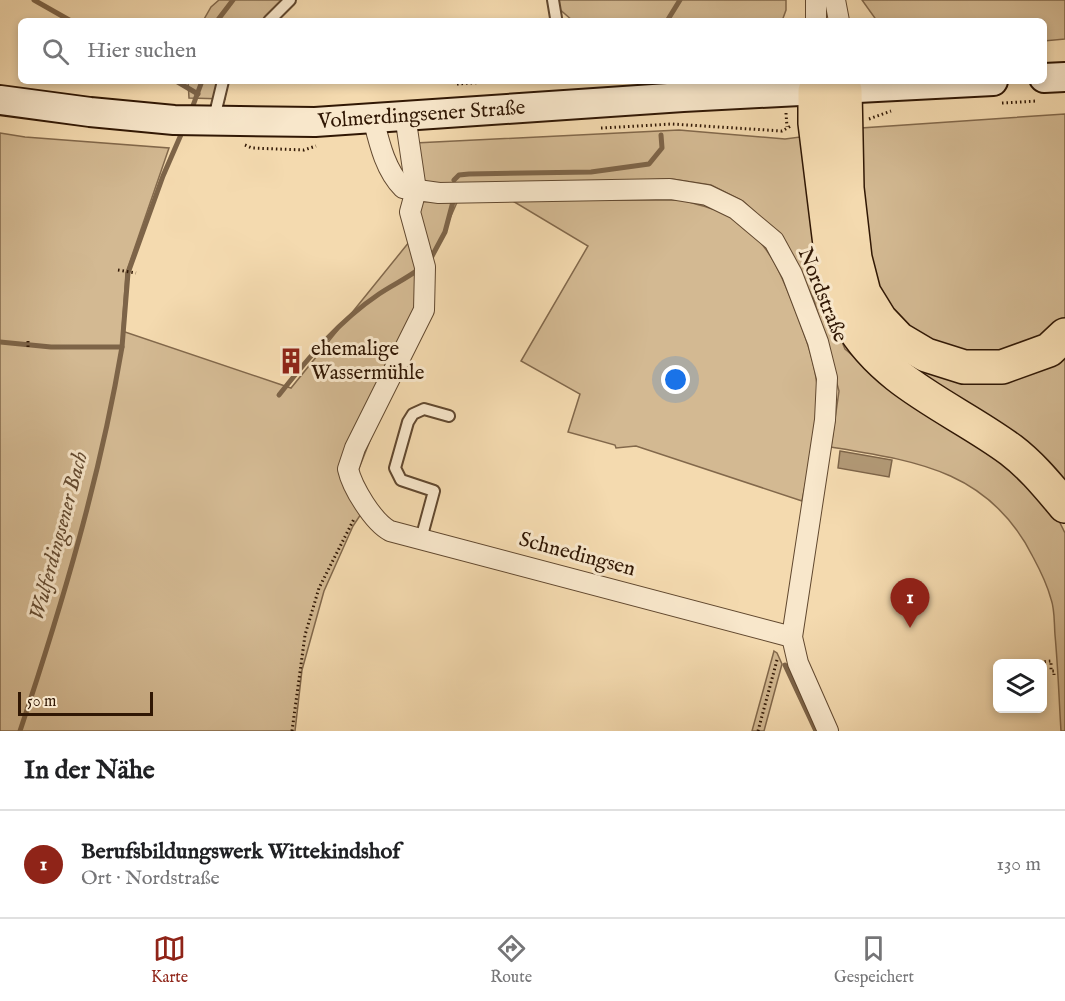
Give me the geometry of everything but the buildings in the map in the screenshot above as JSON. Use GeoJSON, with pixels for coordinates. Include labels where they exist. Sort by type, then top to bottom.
{"type":"FeatureCollection","features":[{"type":"Feature","properties":{"kind":"highway"},"geometry":{"type":"LineString","coordinates":[[830,98],[847,188],[855,258],[864,293],[880,319],[899,339],[926,355],[964,367],[1002,367],[1049,350],[1065,335]]}},
{"type":"Feature","properties":{"kind":"highway"},"geometry":{"type":"LineString","coordinates":[[830,98],[833,269],[848,320],[859,337],[889,369],[936,403],[1012,451],[1037,473],[1065,506]]}},
{"type":"Feature","properties":{"kind":"main road","name":"Volmerdingsener Straße"},"geometry":{"type":"LineString","coordinates":[[0,100],[174,120],[315,122],[683,97],[830,98],[995,92]]}},
{"type":"Feature","properties":{"kind":"street"},"geometry":{"type":"LineString","coordinates":[[816,0],[816,18]]}},
{"type":"Feature","properties":{"kind":"street"},"geometry":{"type":"LineString","coordinates":[[836,0],[839,18]]}},
{"type":"Feature","properties":{"kind":"street"},"geometry":{"type":"LineString","coordinates":[[405,115],[416,190]]}},
{"type":"Feature","properties":{"kind":"street","name":"Nordstraße"},"geometry":{"type":"LineString","coordinates":[[373,118],[378,140],[390,170],[403,188],[439,194],[670,189],[707,195],[736,209],[774,241],[792,274],[818,342],[827,378],[825,420],[818,476],[788,636],[828,731]]}},
{"type":"Feature","properties":{"kind":"street","name":"Schnedingsen"},"geometry":{"type":"LineString","coordinates":[[416,190],[410,212],[425,267],[424,310],[355,448],[348,470],[350,480],[380,524],[386,529],[421,539],[788,636]]}},
{"type":"Feature","properties":{"kind":"lane"},"geometry":{"type":"LineString","coordinates":[[272,18],[290,0]]}},
{"type":"Feature","properties":{"kind":"lane"},"geometry":{"type":"LineString","coordinates":[[553,0],[556,18]]}},
{"type":"Feature","properties":{"kind":"lane"},"geometry":{"type":"LineString","coordinates":[[208,121],[222,84]]}},
{"type":"Feature","properties":{"kind":"lane"},"geometry":{"type":"LineString","coordinates":[[421,539],[434,491],[401,480],[395,468],[396,462],[408,422],[413,414],[424,409],[449,416]]}},
{"type":"Feature","properties":{"kind":"path"},"geometry":{"type":"LineString","coordinates":[[995,92],[1054,83]]}},
{"type":"Feature","properties":{"kind":"path"},"geometry":{"type":"LineString","coordinates":[[596,128],[672,124],[782,130],[796,125],[830,98],[873,118],[896,110]]}},
{"type":"Feature","properties":{"kind":"path"},"geometry":{"type":"LineString","coordinates":[[243,145],[252,148],[304,150],[324,144]]}},
{"type":"Feature","properties":{"kind":"path"},"geometry":{"type":"LineString","coordinates":[[118,270],[136,273]]}},
{"type":"Feature","properties":{"kind":"path"},"geometry":{"type":"LineString","coordinates":[[28,338],[28,347]]}},
{"type":"Feature","properties":{"kind":"path"},"geometry":{"type":"LineString","coordinates":[[292,731],[305,635],[319,588],[363,500]]}},
{"type":"Feature","properties":{"kind":"path"},"geometry":{"type":"LineString","coordinates":[[758,731],[788,636]]}},
{"type":"Feature","properties":{"kind":"path"},"geometry":{"type":"LineString","coordinates":[[1047,661],[1051,661],[1051,671],[1054,671],[1054,675]]}},
{"type":"Feature","properties":{"kind":"shaded area"},"geometry":{"type":"Polygon","coordinates":[[[219,0],[294,0],[276,18],[205,18],[211,7],[219,0]]]}},
{"type":"Feature","properties":{"kind":"shaded area"},"geometry":{"type":"Polygon","coordinates":[[[549,0],[786,0],[783,18],[570,18],[549,0]]]}},
{"type":"Feature","properties":{"kind":"shaded area"},"geometry":{"type":"Polygon","coordinates":[[[862,0],[1065,0],[1065,39],[1047,41],[1047,18],[875,18],[862,0]]]}},
{"type":"Feature","properties":{"kind":"shaded area"},"geometry":{"type":"Polygon","coordinates":[[[188,84],[224,84],[225,99],[189,98],[188,84]]]}},
{"type":"Feature","properties":{"kind":"shaded area"},"geometry":{"type":"Polygon","coordinates":[[[1065,114],[1065,320],[1044,340],[1003,356],[968,357],[906,331],[876,295],[862,227],[861,128],[1065,114]]]}},
{"type":"Feature","properties":{"kind":"shaded area"},"geometry":{"type":"Polygon","coordinates":[[[679,130],[785,139],[800,137],[816,211],[820,289],[845,349],[879,377],[1005,463],[1058,519],[1065,533],[1065,731],[1061,731],[1052,603],[1041,572],[1016,528],[995,506],[973,488],[948,475],[893,458],[831,447],[839,391],[814,300],[782,237],[743,201],[711,185],[672,179],[445,187],[425,182],[419,173],[415,143],[679,130]]]}},
{"type":"Feature","properties":{"kind":"shaded area"},"geometry":{"type":"Polygon","coordinates":[[[0,133],[169,148],[126,273],[122,331],[291,388],[418,231],[419,202],[458,200],[429,266],[422,308],[358,471],[363,511],[353,526],[324,591],[302,670],[295,731],[0,731],[0,133]]]}},
{"type":"Feature","properties":{"kind":"shaded area"},"geometry":{"type":"Polygon","coordinates":[[[511,200],[682,200],[734,219],[758,239],[774,262],[787,289],[806,339],[815,372],[818,394],[817,418],[802,501],[636,446],[616,448],[615,445],[568,432],[580,394],[521,361],[588,246],[511,200]]]}},
{"type":"Feature","properties":{"kind":"shaded area"},"geometry":{"type":"Polygon","coordinates":[[[1065,350],[1065,493],[895,363],[922,366],[1065,350]]]}},
{"type":"Feature","properties":{"kind":"shaded area"},"geometry":{"type":"Polygon","coordinates":[[[840,451],[892,460],[889,477],[838,468],[840,451]]]}},
{"type":"Feature","properties":{"kind":"shaded area"},"geometry":{"type":"Polygon","coordinates":[[[774,651],[782,664],[764,731],[752,731],[774,651]]]}},
{"type":"Feature","properties":{"kind":"waterway"},"geometry":{"type":"LineString","coordinates":[[34,0],[66,18]]}},
{"type":"Feature","properties":{"kind":"waterway"},"geometry":{"type":"LineString","coordinates":[[219,18],[233,0]]}},
{"type":"Feature","properties":{"kind":"waterway"},"geometry":{"type":"LineString","coordinates":[[669,18],[680,0]]}},
{"type":"Feature","properties":{"kind":"waterway"},"geometry":{"type":"LineString","coordinates":[[181,84],[198,94]]}},
{"type":"Feature","properties":{"kind":"waterway"},"geometry":{"type":"LineString","coordinates":[[191,111],[201,84]]}},
{"type":"Feature","properties":{"kind":"waterway"},"geometry":{"type":"LineString","coordinates":[[0,342],[51,347],[122,347],[128,273],[163,176],[183,130]]}},
{"type":"Feature","properties":{"kind":"waterway"},"geometry":{"type":"LineString","coordinates":[[454,180],[459,175],[469,174],[591,172],[649,164],[662,148],[661,135]]}},
{"type":"Feature","properties":{"kind":"waterway"},"geometry":{"type":"LineString","coordinates":[[431,258],[445,232],[454,198]]}},
{"type":"Feature","properties":{"kind":"waterway"},"geometry":{"type":"LineString","coordinates":[[279,395],[313,353],[351,316],[379,294],[419,269]]}},
{"type":"Feature","properties":{"kind":"waterway","name":"Wulferdingsener Bach"},"geometry":{"type":"LineString","coordinates":[[20,731],[51,636],[91,493],[122,347]]}},
{"type":"Feature","properties":{"kind":"waterway"},"geometry":{"type":"LineString","coordinates":[[785,665],[816,731]]}},
{"type":"Feature","properties":{"kind":"place","name":"ehemalige Wassermühle"},"geometry":{"type":"Point","coordinates":[291,361]}},
{"type":"Feature","properties":{"kind":"place","name":"Berufsbildungswerk Wittekindshof"},"geometry":{"type":"Point","coordinates":[910,628]}}]}
